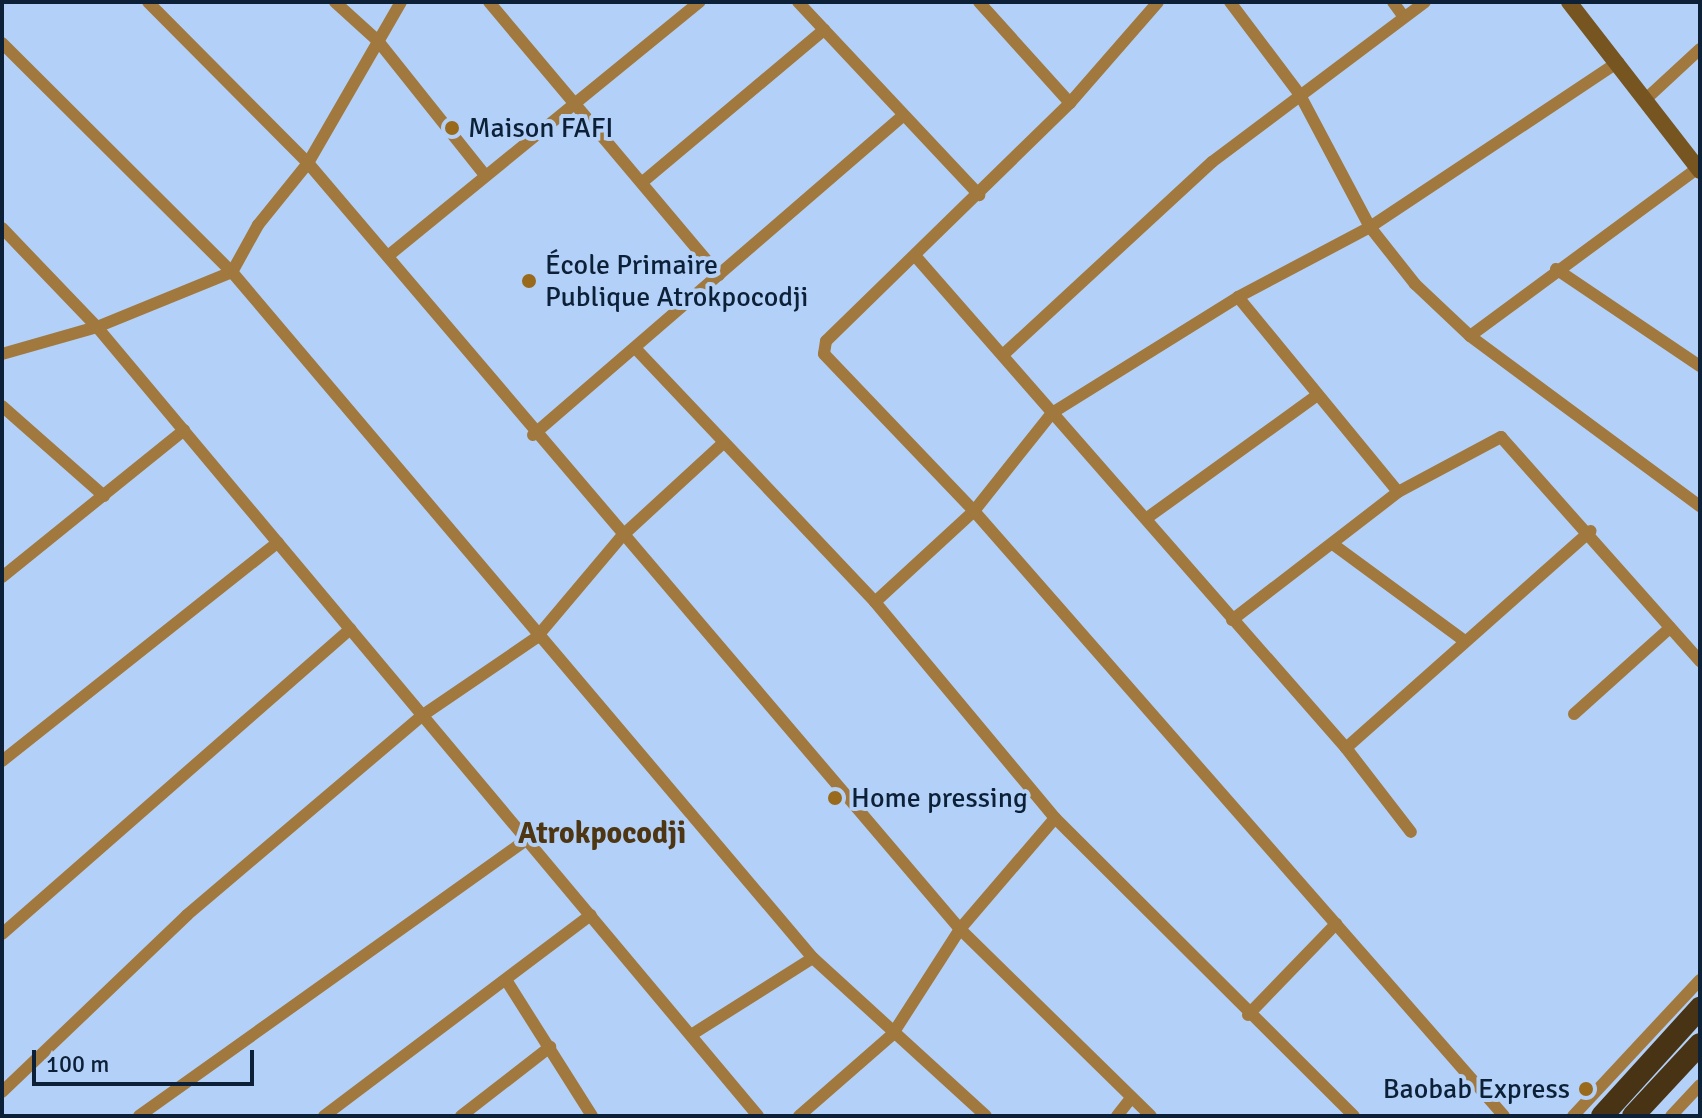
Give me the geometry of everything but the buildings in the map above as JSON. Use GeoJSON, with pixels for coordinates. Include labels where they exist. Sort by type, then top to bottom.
{"type":"FeatureCollection","features":[{"type":"Feature","properties":{"kind":"highway"},"geometry":{"type":"LineString","coordinates":[[1602,1116],[1700,1008]]}},
{"type":"Feature","properties":{"kind":"highway"},"geometry":{"type":"LineString","coordinates":[[1633,1116],[1700,1044]]}},
{"type":"Feature","properties":{"kind":"main road"},"geometry":{"type":"LineString","coordinates":[[1569,2],[1647,98],[1699,170]]}},
{"type":"Feature","properties":{"kind":"street"},"geometry":{"type":"LineString","coordinates":[[148,2],[308,163],[533,435],[960,929],[1151,1116]]}},
{"type":"Feature","properties":{"kind":"street"},"geometry":{"type":"LineString","coordinates":[[335,2],[378,41],[485,175]]}},
{"type":"Feature","properties":{"kind":"street"},"geometry":{"type":"LineString","coordinates":[[2,354],[97,327],[232,272],[258,225],[308,163],[401,2]]}},
{"type":"Feature","properties":{"kind":"street"},"geometry":{"type":"LineString","coordinates":[[489,2],[645,180],[719,275]]}},
{"type":"Feature","properties":{"kind":"street"},"geometry":{"type":"LineString","coordinates":[[674,2],[685,13]]}},
{"type":"Feature","properties":{"kind":"street"},"geometry":{"type":"LineString","coordinates":[[388,256],[485,175],[577,105],[699,2]]}},
{"type":"Feature","properties":{"kind":"street"},"geometry":{"type":"LineString","coordinates":[[798,2],[979,195]]}},
{"type":"Feature","properties":{"kind":"street"},"geometry":{"type":"LineString","coordinates":[[979,2],[1070,103]]}},
{"type":"Feature","properties":{"kind":"street"},"geometry":{"type":"LineString","coordinates":[[1158,2],[1070,103],[917,258],[826,341],[824,354],[974,511],[1504,1116]]}},
{"type":"Feature","properties":{"kind":"street"},"geometry":{"type":"LineString","coordinates":[[1230,2],[1300,95],[1370,227],[1470,336],[1700,506]]}},
{"type":"Feature","properties":{"kind":"street"},"geometry":{"type":"LineString","coordinates":[[1393,2],[1403,16]]}},
{"type":"Feature","properties":{"kind":"street"},"geometry":{"type":"LineString","coordinates":[[1005,353],[1114,247],[1300,95],[1425,2]]}},
{"type":"Feature","properties":{"kind":"street"},"geometry":{"type":"LineString","coordinates":[[645,180],[824,30]]}},
{"type":"Feature","properties":{"kind":"street"},"geometry":{"type":"LineString","coordinates":[[2,43],[232,272],[536,638],[813,958],[980,1114]]}},
{"type":"Feature","properties":{"kind":"street"},"geometry":{"type":"LineString","coordinates":[[1647,98],[1700,49]]}},
{"type":"Feature","properties":{"kind":"street"},"geometry":{"type":"LineString","coordinates":[[875,602],[974,511],[1052,413],[1238,297],[1370,227],[1618,62]]}},
{"type":"Feature","properties":{"kind":"street"},"geometry":{"type":"LineString","coordinates":[[533,435],[902,116]]}},
{"type":"Feature","properties":{"kind":"street"},"geometry":{"type":"LineString","coordinates":[[1470,336],[1556,269],[1699,170]]}},
{"type":"Feature","properties":{"kind":"street"},"geometry":{"type":"LineString","coordinates":[[2,228],[97,327],[755,1114]]}},
{"type":"Feature","properties":{"kind":"street"},"geometry":{"type":"LineString","coordinates":[[917,258],[1005,353],[1052,413],[1346,748],[1411,832]]}},
{"type":"Feature","properties":{"kind":"street"},"geometry":{"type":"LineString","coordinates":[[1556,269],[1700,366]]}},
{"type":"Feature","properties":{"kind":"street"},"geometry":{"type":"LineString","coordinates":[[1238,297],[1315,397],[1398,492]]}},
{"type":"Feature","properties":{"kind":"street"},"geometry":{"type":"LineString","coordinates":[[636,349],[721,445],[875,602],[1055,818],[1248,1015],[1354,1116]]}},
{"type":"Feature","properties":{"kind":"street"},"geometry":{"type":"LineString","coordinates":[[1147,518],[1315,397]]}},
{"type":"Feature","properties":{"kind":"street"},"geometry":{"type":"LineString","coordinates":[[3,408],[104,496]]}},
{"type":"Feature","properties":{"kind":"street"},"geometry":{"type":"LineString","coordinates":[[2,577],[184,430]]}},
{"type":"Feature","properties":{"kind":"street"},"geometry":{"type":"LineString","coordinates":[[1232,620],[1334,545],[1398,492],[1501,437],[1590,531],[1700,661]]}},
{"type":"Feature","properties":{"kind":"street"},"geometry":{"type":"LineString","coordinates":[[2,1092],[187,915],[423,715],[536,638],[622,536],[721,445]]}},
{"type":"Feature","properties":{"kind":"street"},"geometry":{"type":"LineString","coordinates":[[1346,748],[1462,639],[1590,531]]}},
{"type":"Feature","properties":{"kind":"street"},"geometry":{"type":"LineString","coordinates":[[2,761],[278,542]]}},
{"type":"Feature","properties":{"kind":"street"},"geometry":{"type":"LineString","coordinates":[[1334,545],[1462,639]]}},
{"type":"Feature","properties":{"kind":"street"},"geometry":{"type":"LineString","coordinates":[[1574,714],[1670,628]]}},
{"type":"Feature","properties":{"kind":"street"},"geometry":{"type":"LineString","coordinates":[[2,934],[351,629]]}},
{"type":"Feature","properties":{"kind":"street"},"geometry":{"type":"LineString","coordinates":[[799,1116],[892,1035],[960,929],[1055,818]]}},
{"type":"Feature","properties":{"kind":"street"},"geometry":{"type":"LineString","coordinates":[[139,1116],[527,839]]}},
{"type":"Feature","properties":{"kind":"street"},"geometry":{"type":"LineString","coordinates":[[324,1116],[508,983],[591,915]]}},
{"type":"Feature","properties":{"kind":"street"},"geometry":{"type":"LineString","coordinates":[[1248,1015],[1336,924]]}},
{"type":"Feature","properties":{"kind":"street"},"geometry":{"type":"LineString","coordinates":[[691,1035],[813,958]]}},
{"type":"Feature","properties":{"kind":"street"},"geometry":{"type":"LineString","coordinates":[[1573,1116],[1700,980]]}},
{"type":"Feature","properties":{"kind":"street"},"geometry":{"type":"LineString","coordinates":[[508,983],[592,1116]]}},
{"type":"Feature","properties":{"kind":"street"},"geometry":{"type":"LineString","coordinates":[[461,1116],[550,1047]]}},
{"type":"Feature","properties":{"kind":"street"},"geometry":{"type":"LineString","coordinates":[[1671,1116],[1699,1089]]}},
{"type":"Feature","properties":{"kind":"street"},"geometry":{"type":"LineString","coordinates":[[1117,1116],[1131,1098]]}},
{"type":"Feature","properties":{"kind":"place","name":"Maison FAFI"},"geometry":{"type":"Point","coordinates":[452,128]}},
{"type":"Feature","properties":{"kind":"place","name":"École Primaire Publique Atrokpocodji"},"geometry":{"type":"Point","coordinates":[529,281]}},
{"type":"Feature","properties":{"kind":"place","name":"Home pressing"},"geometry":{"type":"Point","coordinates":[835,798]}},
{"type":"Feature","properties":{"kind":"place","name":"Baobab Express"},"geometry":{"type":"Point","coordinates":[1586,1089]}},
{"type":"Feature","properties":{"kind":"district","name":"Atrokpocodji"},"geometry":{"type":"Point","coordinates":[602,834]}}]}
